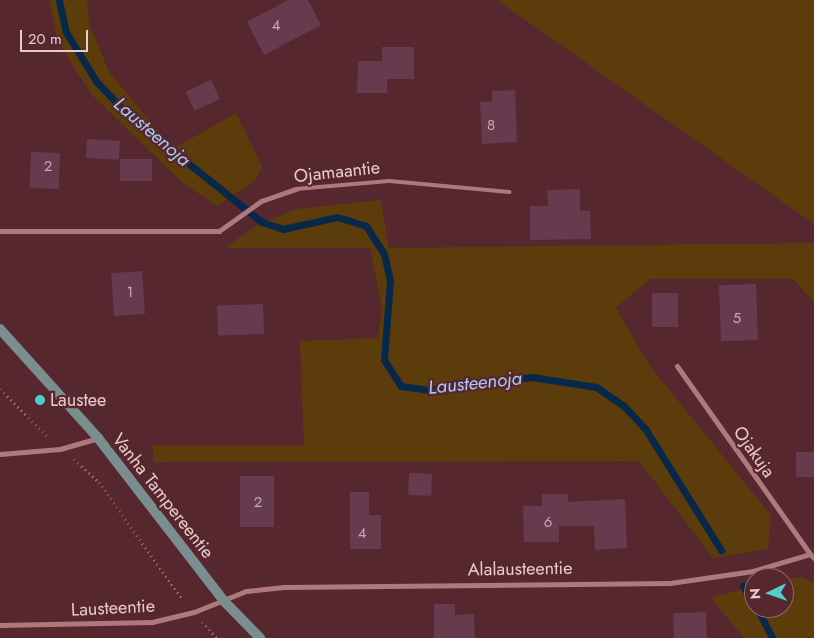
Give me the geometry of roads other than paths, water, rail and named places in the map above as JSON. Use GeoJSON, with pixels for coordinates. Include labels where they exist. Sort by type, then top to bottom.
{"type":"FeatureCollection","features":[{"type":"Feature","properties":{"kind":"main road","name":"Vanha Tampereentie"},"geometry":{"type":"LineString","coordinates":[[0,330],[98,438],[224,600],[260,638]]}},
{"type":"Feature","properties":{"kind":"street","name":"Ojamaantie"},"geometry":{"type":"LineString","coordinates":[[0,231],[202,233],[235,223],[261,201],[296,188]]}},
{"type":"Feature","properties":{"kind":"street","name":"Ojakuja"},"geometry":{"type":"LineString","coordinates":[[677,366],[812,556]]}},
{"type":"Feature","properties":{"kind":"street"},"geometry":{"type":"LineString","coordinates":[[0,454],[60,449],[98,438]]}},
{"type":"Feature","properties":{"kind":"street","name":"Alalausteentie"},"geometry":{"type":"LineString","coordinates":[[224,600],[246,591],[284,587],[670,583],[753,571],[812,556]]}},
{"type":"Feature","properties":{"kind":"street","name":"Lausteentie"},"geometry":{"type":"LineString","coordinates":[[0,625],[152,622],[194,612],[224,600]]}},
{"type":"Feature","properties":{"kind":"lane","name":"Ojamaantie"},"geometry":{"type":"LineString","coordinates":[[296,188],[390,181],[508,192]]}},
{"type":"Feature","properties":{"kind":"waterway","name":"Lausteenoja"},"geometry":{"type":"LineString","coordinates":[[59,0],[66,32],[96,81],[129,116],[262,222],[283,229],[337,217],[366,226],[384,254],[390,280],[384,360],[401,386],[429,390],[532,377],[596,387],[623,405],[646,430],[721,550]]}},
{"type":"Feature","properties":{"kind":"waterway","name":"Lausteenoja"},"geometry":{"type":"LineString","coordinates":[[762,618],[772,638]]}},
{"type":"Feature","properties":{"kind":"place","name":"Laustee"},"geometry":{"type":"Point","coordinates":[40,400]}}]}
